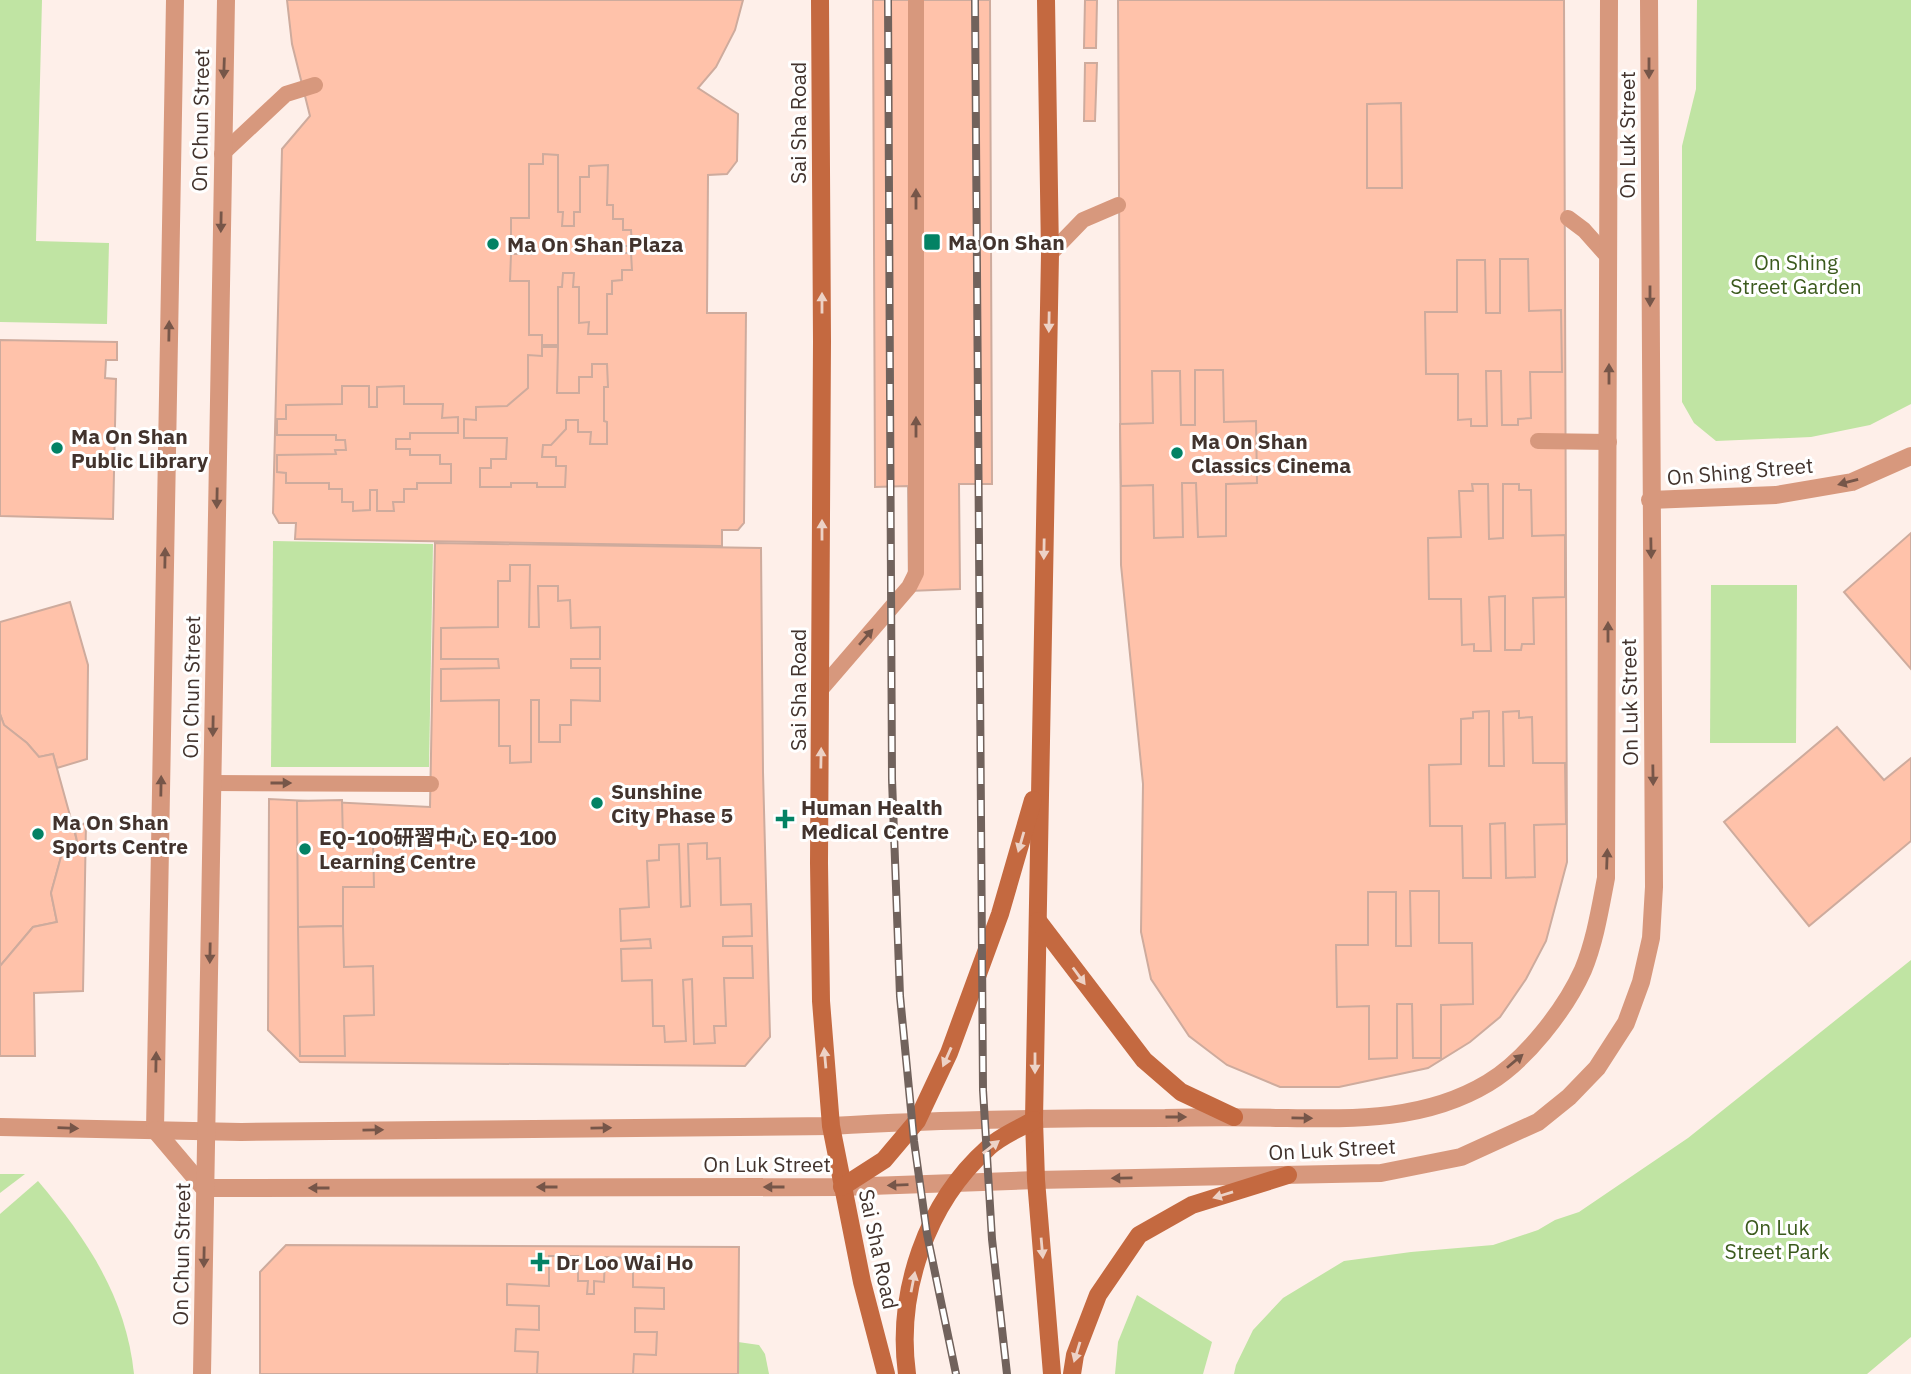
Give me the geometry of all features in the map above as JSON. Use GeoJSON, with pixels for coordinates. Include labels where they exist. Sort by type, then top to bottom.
{"type":"FeatureCollection","features":[{"type":"Feature","properties":{"kind":"main road","name":"Sai Sha Road"},"geometry":{"type":"LineString","coordinates":[[820,0],[821,1001],[831,1126],[862,1282],[886,1374]]}},
{"type":"Feature","properties":{"kind":"main road"},"geometry":{"type":"LineString","coordinates":[[1046,0],[1050,254],[1034,1120],[1036,1180],[1052,1374]]}},
{"type":"Feature","properties":{"kind":"main road"},"geometry":{"type":"LineString","coordinates":[[842,1187],[884,1160],[917,1121],[950,1053],[995,926],[1040,776]]}},
{"type":"Feature","properties":{"kind":"main road"},"geometry":{"type":"LineString","coordinates":[[1038,921],[1144,1060],[1181,1093],[1234,1117]]}},
{"type":"Feature","properties":{"kind":"main road"},"geometry":{"type":"LineString","coordinates":[[908,1374],[904,1351],[911,1286],[922,1242],[954,1184],[989,1146],[1034,1120]]}},
{"type":"Feature","properties":{"kind":"main road"},"geometry":{"type":"LineString","coordinates":[[1072,1374],[1075,1355],[1098,1295],[1139,1235],[1192,1205],[1288,1175]]}},
{"type":"Feature","properties":{"kind":"street","name":"On Chun Street"},"geometry":{"type":"LineString","coordinates":[[155,1130],[175,0]]}},
{"type":"Feature","properties":{"kind":"street","name":"On Chun Street"},"geometry":{"type":"LineString","coordinates":[[202,1374],[226,0]]}},
{"type":"Feature","properties":{"kind":"street","name":"On Luk Street"},"geometry":{"type":"LineString","coordinates":[[155,1130],[207,1132],[831,1126],[917,1121],[1234,1117],[1360,1119],[1405,1114],[1453,1101],[1490,1082],[1525,1052],[1554,1018],[1582,971],[1596,927],[1606,878],[1609,0]]}},
{"type":"Feature","properties":{"kind":"street","name":"On Luk Street"},"geometry":{"type":"LineString","coordinates":[[204,1188],[842,1187],[1381,1173],[1461,1157],[1538,1122],[1569,1097],[1597,1068],[1626,1023],[1641,982],[1651,938],[1654,887],[1649,0]]}},
{"type":"Feature","properties":{"kind":"street","name":"On Shing Street"},"geometry":{"type":"LineString","coordinates":[[1650,500],[1776,495],[1852,482],[1911,456]]}},
{"type":"Feature","properties":{"kind":"street"},"geometry":{"type":"LineString","coordinates":[[0,1126],[155,1130],[204,1188]]}},
{"type":"Feature","properties":{"kind":"lane"},"geometry":{"type":"LineString","coordinates":[[822,688],[909,587],[916,573],[916,0]]}},
{"type":"Feature","properties":{"kind":"lane"},"geometry":{"type":"LineString","coordinates":[[222,154],[286,94],[315,85]]}},
{"type":"Feature","properties":{"kind":"lane"},"geometry":{"type":"LineString","coordinates":[[1050,254],[1083,220],[1118,205]]}},
{"type":"Feature","properties":{"kind":"lane"},"geometry":{"type":"LineString","coordinates":[[1568,218],[1584,230],[1609,258]]}},
{"type":"Feature","properties":{"kind":"lane"},"geometry":{"type":"LineString","coordinates":[[1538,440],[1609,442]]}},
{"type":"Feature","properties":{"kind":"lane"},"geometry":{"type":"LineString","coordinates":[[212,783],[431,784]]}},
{"type":"Feature","properties":{"kind":"green space"},"geometry":{"type":"Polygon","coordinates":[[[0,0],[42,0],[36,241],[109,243],[107,324],[0,322],[0,0]]]}},
{"type":"Feature","properties":{"kind":"green space","name":"On Shing Street Garden"},"geometry":{"type":"Polygon","coordinates":[[[1697,0],[1911,0],[1911,404],[1870,425],[1811,437],[1716,441],[1694,423],[1682,402],[1682,146],[1696,89],[1697,0]]]}},
{"type":"Feature","properties":{"kind":"green space"},"geometry":{"type":"Polygon","coordinates":[[[273,541],[433,544],[429,767],[271,767],[273,541]]]}},
{"type":"Feature","properties":{"kind":"green space"},"geometry":{"type":"Polygon","coordinates":[[[1711,585],[1797,585],[1796,743],[1710,743],[1711,585]]]}},
{"type":"Feature","properties":{"kind":"green space","name":"On Luk Street Park"},"geometry":{"type":"Polygon","coordinates":[[[1911,960],[1911,1337],[1867,1374],[1234,1374],[1253,1330],[1283,1298],[1344,1261],[1493,1245],[1538,1230],[1555,1220],[1579,1212],[1688,1138],[1911,960]]]}},
{"type":"Feature","properties":{"kind":"green space"},"geometry":{"type":"Polygon","coordinates":[[[0,1174],[25,1174],[0,1193],[0,1174]]]}},
{"type":"Feature","properties":{"kind":"green space"},"geometry":{"type":"Polygon","coordinates":[[[38,1181],[88,1247],[113,1294],[130,1346],[134,1374],[0,1374],[0,1214],[38,1181]]]}},
{"type":"Feature","properties":{"kind":"green space"},"geometry":{"type":"Polygon","coordinates":[[[1137,1295],[1212,1342],[1203,1374],[1115,1374],[1118,1342],[1137,1295]]]}},
{"type":"Feature","properties":{"kind":"green space"},"geometry":{"type":"Polygon","coordinates":[[[738,1342],[759,1345],[765,1354],[769,1374],[738,1374],[738,1342]]]}},
{"type":"Feature","properties":{"kind":"building","name":"Ma On Shan Plaza"},"geometry":{"type":"Polygon","coordinates":[[[287,0],[743,0],[735,30],[716,67],[698,88],[738,114],[737,161],[727,174],[708,175],[707,313],[746,313],[744,523],[738,530],[722,530],[722,546],[295,539],[296,523],[279,523],[273,513],[282,149],[310,116],[292,44],[287,0]]]}},
{"type":"Feature","properties":{"kind":"building","name":"Ma On Shan"},"geometry":{"type":"Polygon","coordinates":[[[873,0],[990,0],[992,484],[959,484],[960,589],[909,591],[908,486],[875,487],[873,0]]]}},
{"type":"Feature","properties":{"kind":"building"},"geometry":{"type":"Polygon","coordinates":[[[1085,0],[1097,0],[1096,48],[1084,48],[1085,0]]]}},
{"type":"Feature","properties":{"kind":"building"},"geometry":{"type":"Polygon","coordinates":[[[1118,0],[1564,0],[1567,862],[1546,941],[1526,979],[1500,1017],[1470,1042],[1428,1068],[1339,1087],[1280,1087],[1227,1065],[1189,1036],[1151,979],[1141,932],[1143,784],[1121,565],[1118,0]]]}},
{"type":"Feature","properties":{"kind":"building"},"geometry":{"type":"Polygon","coordinates":[[[1085,63],[1097,63],[1095,121],[1084,121],[1085,63]]]}},
{"type":"Feature","properties":{"kind":"building"},"geometry":{"type":"Polygon","coordinates":[[[1401,103],[1402,188],[1367,188],[1367,104],[1401,103]]]}},
{"type":"Feature","properties":{"kind":"building"},"geometry":{"type":"Polygon","coordinates":[[[543,154],[558,155],[558,212],[563,212],[562,226],[574,226],[574,212],[580,212],[580,177],[589,177],[589,166],[608,165],[607,205],[613,205],[613,219],[623,219],[623,230],[631,230],[632,246],[611,246],[611,253],[631,253],[632,270],[622,270],[622,280],[612,281],[612,294],[607,294],[607,334],[588,334],[589,322],[579,323],[579,287],[573,287],[574,273],[563,273],[562,287],[558,287],[558,345],[542,345],[542,335],[529,335],[529,281],[510,281],[511,254],[531,254],[531,245],[511,245],[511,218],[529,218],[529,164],[543,164],[543,154]]]}},
{"type":"Feature","properties":{"kind":"building"},"geometry":{"type":"Polygon","coordinates":[[[1500,259],[1528,259],[1529,311],[1561,310],[1562,372],[1530,372],[1531,418],[1518,419],[1518,425],[1502,425],[1501,371],[1486,371],[1487,426],[1471,426],[1471,419],[1458,420],[1458,374],[1426,374],[1425,312],[1457,312],[1457,260],[1485,260],[1486,313],[1500,313],[1500,259]]]}},
{"type":"Feature","properties":{"kind":"building","name":"Ma On Shan Public Library"},"geometry":{"type":"Polygon","coordinates":[[[0,340],[117,342],[117,360],[106,360],[105,378],[116,379],[113,519],[0,516],[0,340]]]}},
{"type":"Feature","properties":{"kind":"building"},"geometry":{"type":"Polygon","coordinates":[[[542,347],[558,347],[557,393],[579,393],[579,377],[592,377],[592,364],[607,364],[608,387],[604,387],[604,421],[607,422],[607,444],[590,444],[591,432],[578,432],[578,420],[566,420],[566,429],[551,445],[543,445],[542,457],[556,457],[556,466],[566,466],[565,487],[511,483],[511,487],[480,487],[480,468],[491,468],[491,459],[506,459],[507,438],[464,438],[464,419],[476,420],[476,407],[507,406],[528,388],[528,355],[542,356],[542,347]]]}},
{"type":"Feature","properties":{"kind":"building"},"geometry":{"type":"Polygon","coordinates":[[[1195,370],[1223,370],[1224,422],[1256,421],[1257,483],[1226,484],[1226,536],[1198,537],[1196,483],[1182,483],[1183,537],[1154,538],[1153,485],[1121,486],[1120,424],[1153,423],[1152,371],[1180,371],[1181,425],[1195,425],[1195,370]]]}},
{"type":"Feature","properties":{"kind":"building"},"geometry":{"type":"Polygon","coordinates":[[[342,386],[369,386],[369,407],[377,407],[377,387],[404,386],[404,404],[443,404],[442,418],[458,417],[458,433],[410,433],[410,439],[396,439],[396,449],[410,449],[410,455],[440,455],[440,464],[451,464],[451,483],[417,483],[417,489],[404,489],[404,502],[393,502],[394,511],[377,511],[377,490],[370,490],[370,510],[353,511],[353,502],[342,502],[342,489],[329,489],[329,483],[286,483],[286,473],[277,472],[277,455],[336,454],[335,450],[346,450],[345,440],[336,440],[336,435],[277,435],[277,419],[286,419],[286,405],[342,404],[342,386]]]}},
{"type":"Feature","properties":{"kind":"building"},"geometry":{"type":"Polygon","coordinates":[[[1472,484],[1488,484],[1489,539],[1503,538],[1503,484],[1519,484],[1519,490],[1531,490],[1532,536],[1565,535],[1565,597],[1533,598],[1534,644],[1522,644],[1521,650],[1505,650],[1505,596],[1489,597],[1491,651],[1474,651],[1474,644],[1462,645],[1461,599],[1429,599],[1428,538],[1461,537],[1459,491],[1473,491],[1472,484]]]}},
{"type":"Feature","properties":{"kind":"building"},"geometry":{"type":"Polygon","coordinates":[[[1911,533],[1911,669],[1844,592],[1911,533]]]}},
{"type":"Feature","properties":{"kind":"building","name":"Sunshine City Phase 5"},"geometry":{"type":"Polygon","coordinates":[[[435,543],[761,548],[763,772],[770,1037],[745,1066],[300,1062],[268,1030],[269,799],[430,807],[435,543]]]}},
{"type":"Feature","properties":{"kind":"building"},"geometry":{"type":"Polygon","coordinates":[[[510,565],[530,565],[529,627],[539,627],[538,586],[558,586],[558,601],[570,600],[571,628],[600,627],[600,659],[571,659],[571,668],[600,668],[600,701],[571,700],[571,725],[560,725],[560,742],[539,742],[539,700],[531,700],[531,762],[510,763],[510,746],[499,746],[499,700],[441,701],[441,669],[499,668],[498,659],[441,659],[441,628],[498,627],[498,581],[510,581],[510,565]]]}},
{"type":"Feature","properties":{"kind":"building"},"geometry":{"type":"Polygon","coordinates":[[[70,602],[88,665],[87,759],[57,768],[53,754],[39,757],[27,743],[4,725],[0,714],[0,622],[70,602]]]}},
{"type":"Feature","properties":{"kind":"building"},"geometry":{"type":"Polygon","coordinates":[[[1489,711],[1489,766],[1504,766],[1503,712],[1519,711],[1519,718],[1532,717],[1533,763],[1565,763],[1566,824],[1534,825],[1535,877],[1506,878],[1505,823],[1490,824],[1491,878],[1463,878],[1462,826],[1430,826],[1429,765],[1461,764],[1461,719],[1473,718],[1473,712],[1489,711]]]}},
{"type":"Feature","properties":{"kind":"building","name":"Ma On Shan Sports Centre"},"geometry":{"type":"Polygon","coordinates":[[[0,714],[4,725],[27,743],[39,757],[53,754],[77,841],[64,846],[51,893],[57,922],[33,927],[0,966],[0,714]]]}},
{"type":"Feature","properties":{"kind":"building"},"geometry":{"type":"Polygon","coordinates":[[[1837,727],[1884,780],[1911,758],[1911,841],[1809,926],[1724,822],[1837,727]]]}},
{"type":"Feature","properties":{"kind":"building"},"geometry":{"type":"Polygon","coordinates":[[[342,800],[343,841],[373,840],[374,887],[343,887],[343,926],[298,927],[297,801],[342,800]]]}},
{"type":"Feature","properties":{"kind":"building"},"geometry":{"type":"Polygon","coordinates":[[[86,823],[83,991],[34,993],[35,1056],[0,1056],[0,966],[33,927],[57,922],[51,893],[64,846],[77,841],[74,827],[86,823]]]}},
{"type":"Feature","properties":{"kind":"building"},"geometry":{"type":"Polygon","coordinates":[[[707,843],[707,859],[720,858],[721,905],[751,904],[752,936],[723,937],[723,946],[752,946],[753,978],[724,978],[726,1026],[714,1026],[715,1043],[694,1044],[692,979],[683,980],[686,1041],[665,1042],[664,1026],[653,1026],[652,980],[622,981],[621,949],[651,948],[650,939],[621,941],[620,909],[649,907],[647,861],[659,860],[659,845],[679,844],[681,907],[690,906],[688,844],[707,843]]]}},
{"type":"Feature","properties":{"kind":"building"},"geometry":{"type":"Polygon","coordinates":[[[1410,891],[1439,891],[1439,943],[1472,943],[1473,1004],[1441,1005],[1441,1058],[1413,1058],[1412,1004],[1397,1004],[1397,1058],[1369,1059],[1369,1006],[1337,1007],[1336,945],[1368,945],[1368,892],[1396,892],[1396,946],[1411,946],[1410,891]]]}},
{"type":"Feature","properties":{"kind":"building"},"geometry":{"type":"Polygon","coordinates":[[[343,926],[344,967],[373,966],[374,1015],[344,1016],[345,1056],[300,1056],[298,927],[343,926]]]}},
{"type":"Feature","properties":{"kind":"building"},"geometry":{"type":"Polygon","coordinates":[[[286,1245],[739,1247],[738,1374],[260,1374],[260,1272],[286,1245]]]}},
{"type":"Feature","properties":{"kind":"building"},"geometry":{"type":"Polygon","coordinates":[[[549,1256],[578,1256],[578,1281],[588,1281],[587,1294],[594,1294],[594,1281],[604,1282],[605,1257],[633,1258],[633,1287],[664,1288],[664,1309],[635,1308],[635,1332],[657,1332],[656,1355],[634,1354],[633,1374],[537,1374],[538,1352],[515,1351],[516,1329],[539,1330],[539,1306],[507,1305],[507,1284],[549,1286],[549,1256]]]}},
{"type":"Feature","properties":{"kind":"railway"},"geometry":{"type":"LineString","coordinates":[[888,0],[892,779],[900,996],[914,1141],[927,1234],[956,1374]]}},
{"type":"Feature","properties":{"kind":"railway"},"geometry":{"type":"LineString","coordinates":[[975,0],[983,1090],[992,1239],[1007,1374]]}},
{"type":"Feature","properties":{"kind":"place","name":"Ma On Shan"},"geometry":{"type":"Point","coordinates":[932,242]}},
{"type":"Feature","properties":{"kind":"place","name":"Ma On Shan Plaza"},"geometry":{"type":"Point","coordinates":[493,244]}},
{"type":"Feature","properties":{"kind":"place","name":"Ma On Shan Public Library"},"geometry":{"type":"Point","coordinates":[57,448]}},
{"type":"Feature","properties":{"kind":"place","name":"Ma On Shan Classics Cinema"},"geometry":{"type":"Point","coordinates":[1177,453]}},
{"type":"Feature","properties":{"kind":"place","name":"Sunshine City Phase 5"},"geometry":{"type":"Point","coordinates":[597,803]}},
{"type":"Feature","properties":{"kind":"place","name":"Human Health Medical Centre"},"geometry":{"type":"Point","coordinates":[785,819]}},
{"type":"Feature","properties":{"kind":"place","name":"Ma On Shan Sports Centre"},"geometry":{"type":"Point","coordinates":[38,834]}},
{"type":"Feature","properties":{"kind":"place","name":"EQ-100研習中心 EQ-100 Learning Centre"},"geometry":{"type":"Point","coordinates":[305,849]}},
{"type":"Feature","properties":{"kind":"place","name":"Dr Loo Wai Ho"},"geometry":{"type":"Point","coordinates":[540,1262]}}]}
